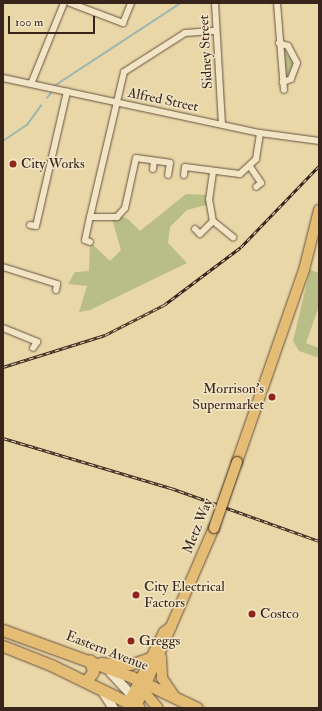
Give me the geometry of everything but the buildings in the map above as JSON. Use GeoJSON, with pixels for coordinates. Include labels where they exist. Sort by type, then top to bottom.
{"type":"FeatureCollection","features":[{"type":"Feature","properties":{"kind":"highway","name":"Eastern Avenue"},"geometry":{"type":"LineString","coordinates":[[3,630],[93,661],[136,698]]}},
{"type":"Feature","properties":{"kind":"highway","name":"Eastern Avenue"},"geometry":{"type":"LineString","coordinates":[[3,646],[86,681],[99,688],[136,698],[174,696],[192,707]]}},
{"type":"Feature","properties":{"kind":"highway"},"geometry":{"type":"LineString","coordinates":[[86,681],[93,672],[93,661]]}},
{"type":"Feature","properties":{"kind":"main road","name":"Metz Way"},"geometry":{"type":"LineString","coordinates":[[136,698],[162,653],[171,627],[214,528],[304,270],[319,210]]}},
{"type":"Feature","properties":{"kind":"main road","name":"Metz Way"},"geometry":{"type":"LineString","coordinates":[[136,698],[150,658],[164,632],[171,627]]}},
{"type":"Feature","properties":{"kind":"main road"},"geometry":{"type":"LineString","coordinates":[[162,653],[162,678],[174,696]]}},
{"type":"Feature","properties":{"kind":"main road"},"geometry":{"type":"LineString","coordinates":[[93,661],[130,665],[150,658]]}},
{"type":"Feature","properties":{"kind":"main road"},"geometry":{"type":"LineString","coordinates":[[136,698],[158,708]]}},
{"type":"Feature","properties":{"kind":"street"},"geometry":{"type":"LineString","coordinates":[[31,84],[64,3]]}},
{"type":"Feature","properties":{"kind":"street"},"geometry":{"type":"LineString","coordinates":[[70,3],[123,23],[131,3]]}},
{"type":"Feature","properties":{"kind":"street","name":"Sidney Street"},"geometry":{"type":"LineString","coordinates":[[215,3],[222,124]]}},
{"type":"Feature","properties":{"kind":"street"},"geometry":{"type":"LineString","coordinates":[[277,3],[279,43],[284,90]]}},
{"type":"Feature","properties":{"kind":"street"},"geometry":{"type":"LineString","coordinates":[[90,242],[84,240],[115,102],[124,72],[185,33],[216,31]]}},
{"type":"Feature","properties":{"kind":"street"},"geometry":{"type":"LineString","coordinates":[[279,43],[288,46],[297,63],[291,80],[283,82]]}},
{"type":"Feature","properties":{"kind":"street","name":"Alfred Street"},"geometry":{"type":"LineString","coordinates":[[3,78],[260,132],[319,142]]}},
{"type":"Feature","properties":{"kind":"street"},"geometry":{"type":"LineString","coordinates":[[30,225],[36,226],[67,92]]}},
{"type":"Feature","properties":{"kind":"street"},"geometry":{"type":"LineString","coordinates":[[184,175],[185,167],[213,172],[240,174],[250,168],[260,132]]}},
{"type":"Feature","properties":{"kind":"street"},"geometry":{"type":"LineString","coordinates":[[90,217],[117,217],[125,208],[136,158],[170,163],[168,175]]}},
{"type":"Feature","properties":{"kind":"street"},"geometry":{"type":"LineString","coordinates":[[153,169],[154,161]]}},
{"type":"Feature","properties":{"kind":"street"},"geometry":{"type":"LineString","coordinates":[[250,168],[261,183],[256,187]]}},
{"type":"Feature","properties":{"kind":"street"},"geometry":{"type":"LineString","coordinates":[[213,172],[209,199],[213,222],[233,237]]}},
{"type":"Feature","properties":{"kind":"street"},"geometry":{"type":"LineString","coordinates":[[195,229],[200,234],[213,222]]}},
{"type":"Feature","properties":{"kind":"street"},"geometry":{"type":"LineString","coordinates":[[3,267],[57,284],[56,290]]}},
{"type":"Feature","properties":{"kind":"street"},"geometry":{"type":"LineString","coordinates":[[3,328],[38,339],[33,348]]}},
{"type":"Feature","properties":{"kind":"street"},"geometry":{"type":"LineString","coordinates":[[93,661],[118,677],[136,698]]}},
{"type":"Feature","properties":{"kind":"street"},"geometry":{"type":"LineString","coordinates":[[99,688],[113,708]]}},
{"type":"Feature","properties":{"kind":"green space"},"geometry":{"type":"Polygon","coordinates":[[[282,47],[294,63],[293,71],[285,78],[282,47]]]}},
{"type":"Feature","properties":{"kind":"green space"},"geometry":{"type":"Polygon","coordinates":[[[186,194],[209,195],[210,204],[187,210],[170,227],[168,243],[187,263],[90,310],[79,312],[87,286],[68,284],[75,272],[89,271],[90,242],[110,261],[121,250],[112,219],[119,215],[128,219],[140,231],[186,194]]]}},
{"type":"Feature","properties":{"kind":"green space"},"geometry":{"type":"Polygon","coordinates":[[[310,270],[319,273],[319,306],[306,343],[319,348],[319,358],[299,351],[293,341],[310,270]]]}},
{"type":"Feature","properties":{"kind":"waterway"},"geometry":{"type":"LineString","coordinates":[[56,85],[181,3]]}},
{"type":"Feature","properties":{"kind":"waterway"},"geometry":{"type":"LineString","coordinates":[[47,98],[51,93]]}},
{"type":"Feature","properties":{"kind":"waterway"},"geometry":{"type":"LineString","coordinates":[[3,141],[27,125],[41,106]]}},
{"type":"Feature","properties":{"kind":"railway"},"geometry":{"type":"LineString","coordinates":[[3,367],[105,335],[164,305],[241,247],[319,166]]}},
{"type":"Feature","properties":{"kind":"railway"},"geometry":{"type":"LineString","coordinates":[[3,438],[171,488],[319,541]]}},
{"type":"Feature","properties":{"kind":"place","name":"City Works"},"geometry":{"type":"Point","coordinates":[13,164]}},
{"type":"Feature","properties":{"kind":"place","name":"Morrison's Supermarket"},"geometry":{"type":"Point","coordinates":[272,397]}},
{"type":"Feature","properties":{"kind":"place","name":"City Electrical Factors"},"geometry":{"type":"Point","coordinates":[136,595]}},
{"type":"Feature","properties":{"kind":"place","name":"Costco"},"geometry":{"type":"Point","coordinates":[252,614]}},
{"type":"Feature","properties":{"kind":"place","name":"Greggs"},"geometry":{"type":"Point","coordinates":[131,641]}}]}
